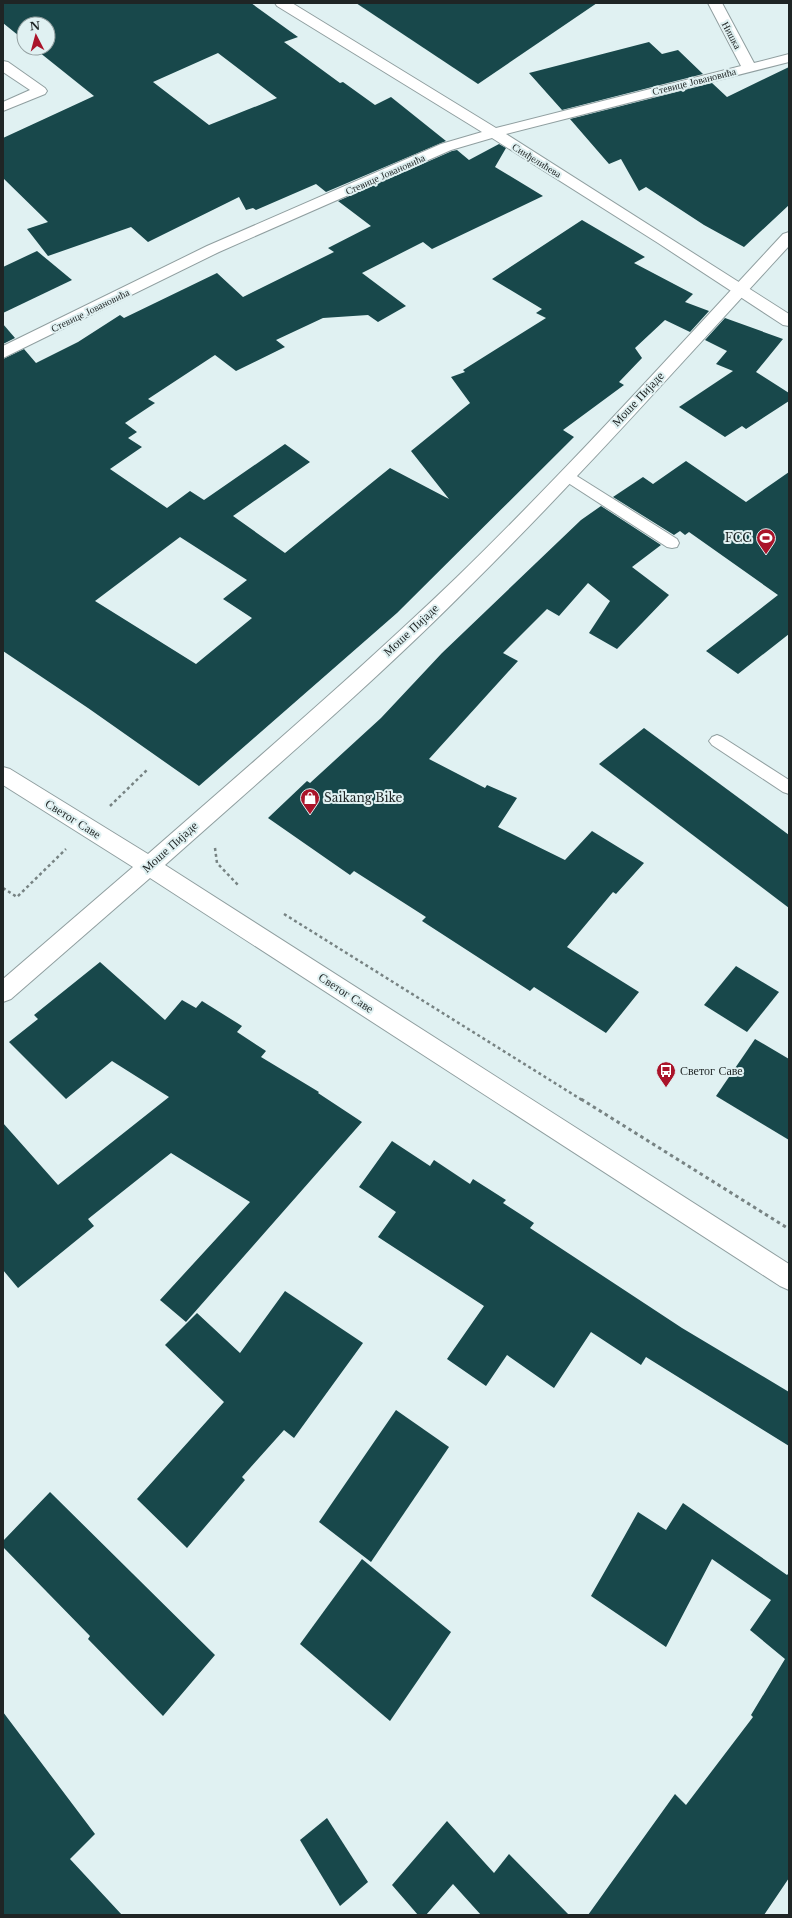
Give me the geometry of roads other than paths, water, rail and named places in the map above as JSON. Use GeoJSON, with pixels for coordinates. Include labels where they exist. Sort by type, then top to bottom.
{"type":"FeatureCollection","features":[{"type":"Feature","properties":{"kind":"street","name":"Синђелићева"},"geometry":{"type":"LineString","coordinates":[[282,3],[493,133],[741,289],[789,321]]}},
{"type":"Feature","properties":{"kind":"street","name":"Нишка"},"geometry":{"type":"LineString","coordinates":[[715,3],[749,67]]}},
{"type":"Feature","properties":{"kind":"street","name":"Стевице Јовановића"},"geometry":{"type":"LineString","coordinates":[[3,353],[213,249],[446,147],[493,133],[789,58]]}},
{"type":"Feature","properties":{"kind":"street"},"geometry":{"type":"LineString","coordinates":[[3,64],[40,91],[3,107]]}},
{"type":"Feature","properties":{"kind":"street","name":"Моше Пијаде"},"geometry":{"type":"LineString","coordinates":[[3,992],[149,866],[369,670],[464,581],[567,476],[789,237]]}},
{"type":"Feature","properties":{"kind":"street","name":"Светог Саве"},"geometry":{"type":"LineString","coordinates":[[3,775],[149,866],[789,1278]]}},
{"type":"Feature","properties":{"kind":"lane"},"geometry":{"type":"LineString","coordinates":[[567,476],[672,543]]}},
{"type":"Feature","properties":{"kind":"lane"},"geometry":{"type":"LineString","coordinates":[[717,741],[789,788]]}},
{"type":"Feature","properties":{"kind":"place","name":"FCC"},"geometry":{"type":"Point","coordinates":[766,555]}},
{"type":"Feature","properties":{"kind":"place","name":"Saikang Bike"},"geometry":{"type":"Point","coordinates":[310,815]}},
{"type":"Feature","properties":{"kind":"place","name":"Светог Саве"},"geometry":{"type":"Point","coordinates":[666,1088]}}]}
